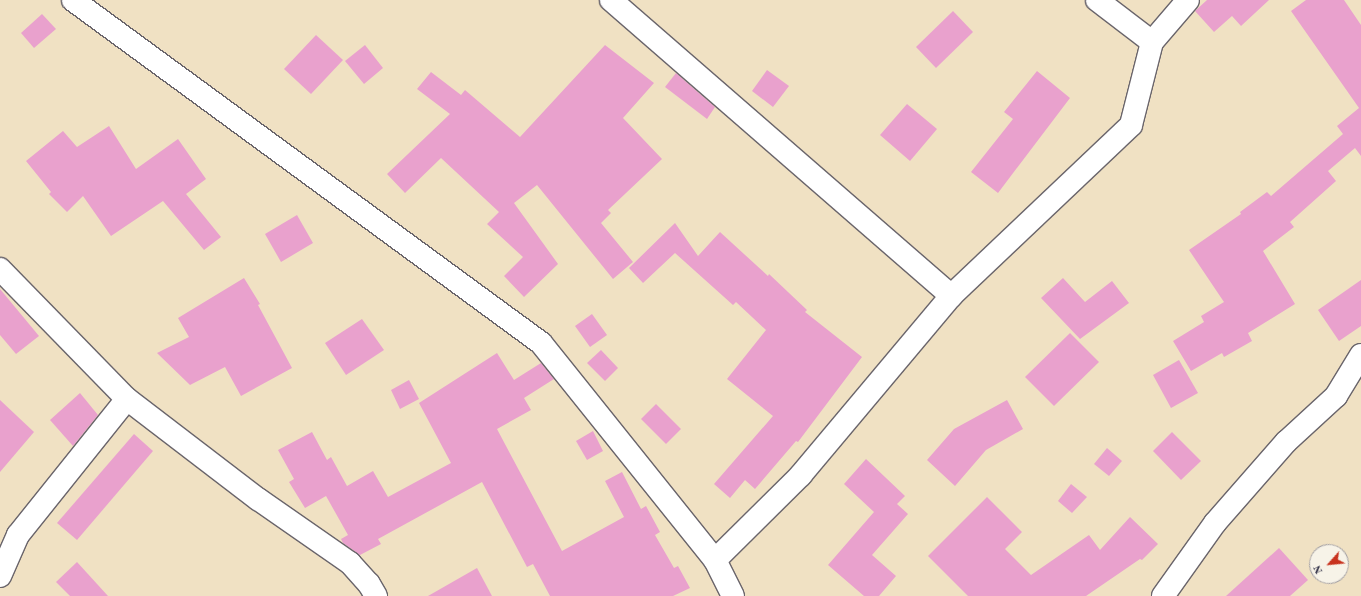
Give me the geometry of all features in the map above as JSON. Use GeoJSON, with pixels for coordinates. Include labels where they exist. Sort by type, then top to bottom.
{"type":"FeatureCollection","features":[{"type":"Feature","properties":{"kind":"street"},"geometry":{"type":"LineString","coordinates":[[73,0],[541,343],[716,560],[733,596]]}},
{"type":"Feature","properties":{"kind":"street"},"geometry":{"type":"LineString","coordinates":[[611,0],[951,296]]}},
{"type":"Feature","properties":{"kind":"street"},"geometry":{"type":"LineString","coordinates":[[1097,0],[1152,42]]}},
{"type":"Feature","properties":{"kind":"street"},"geometry":{"type":"LineString","coordinates":[[716,560],[801,475],[951,296],[1131,125],[1152,42],[1188,0]]}},
{"type":"Feature","properties":{"kind":"street"},"geometry":{"type":"LineString","coordinates":[[0,269],[127,399],[258,499],[350,563],[369,584],[376,596]]}},
{"type":"Feature","properties":{"kind":"street"},"geometry":{"type":"LineString","coordinates":[[1164,596],[1215,523],[1286,442],[1336,396],[1361,355]]}},
{"type":"Feature","properties":{"kind":"street"},"geometry":{"type":"LineString","coordinates":[[0,576],[18,535],[127,399]]}},
{"type":"Feature","properties":{"kind":"building"},"geometry":{"type":"Polygon","coordinates":[[[1207,0],[1269,0],[1241,26],[1232,16],[1214,32],[1195,11],[1207,0]]]}},
{"type":"Feature","properties":{"kind":"building"},"geometry":{"type":"Polygon","coordinates":[[[1306,0],[1344,0],[1361,25],[1361,156],[1355,148],[1328,171],[1336,181],[1290,222],[1294,227],[1263,251],[1295,304],[1248,333],[1252,341],[1224,357],[1222,353],[1191,371],[1173,341],[1204,322],[1201,316],[1224,302],[1189,250],[1241,214],[1240,212],[1267,192],[1271,196],[1343,134],[1337,126],[1359,108],[1291,11],[1306,0]]]}},
{"type":"Feature","properties":{"kind":"building"},"geometry":{"type":"Polygon","coordinates":[[[953,11],[973,32],[936,68],[916,47],[953,11]]]}},
{"type":"Feature","properties":{"kind":"building"},"geometry":{"type":"Polygon","coordinates":[[[42,14],[56,29],[34,48],[21,33],[42,14]]]}},
{"type":"Feature","properties":{"kind":"building"},"geometry":{"type":"Polygon","coordinates":[[[316,35],[343,60],[311,94],[284,69],[316,35]]]}},
{"type":"Feature","properties":{"kind":"building"},"geometry":{"type":"Polygon","coordinates":[[[365,45],[383,68],[364,84],[345,61],[365,45]]]}},
{"type":"Feature","properties":{"kind":"building"},"geometry":{"type":"Polygon","coordinates":[[[605,45],[654,83],[623,118],[662,159],[608,210],[611,213],[601,223],[633,262],[613,279],[537,185],[514,203],[558,264],[524,297],[504,276],[523,257],[487,224],[499,212],[441,158],[405,193],[387,174],[450,114],[417,89],[431,72],[461,95],[465,90],[520,137],[605,45]]]}},
{"type":"Feature","properties":{"kind":"building"},"geometry":{"type":"Polygon","coordinates":[[[767,70],[789,86],[773,107],[752,91],[767,70]]]}},
{"type":"Feature","properties":{"kind":"building"},"geometry":{"type":"Polygon","coordinates":[[[1037,71],[1070,98],[998,193],[971,172],[1013,119],[1004,112],[1037,71]]]}},
{"type":"Feature","properties":{"kind":"building"},"geometry":{"type":"Polygon","coordinates":[[[676,73],[715,107],[707,119],[665,87],[676,73]]]}},
{"type":"Feature","properties":{"kind":"building"},"geometry":{"type":"Polygon","coordinates":[[[907,104],[937,129],[910,161],[880,135],[907,104]]]}},
{"type":"Feature","properties":{"kind":"building"},"geometry":{"type":"Polygon","coordinates":[[[109,126],[136,169],[178,139],[206,179],[186,194],[221,237],[204,250],[163,201],[111,236],[83,196],[67,212],[49,194],[51,192],[26,161],[63,131],[77,147],[109,126]]]}},
{"type":"Feature","properties":{"kind":"building"},"geometry":{"type":"Polygon","coordinates":[[[297,215],[313,243],[281,262],[265,234],[297,215]]]}},
{"type":"Feature","properties":{"kind":"building"},"geometry":{"type":"Polygon","coordinates":[[[675,223],[698,256],[720,232],[768,276],[769,274],[807,310],[805,312],[862,357],[798,442],[796,441],[755,489],[745,480],[730,498],[714,484],[773,416],[727,379],[766,330],[736,302],[733,305],[675,253],[643,283],[629,268],[675,223]]]}},
{"type":"Feature","properties":{"kind":"building"},"geometry":{"type":"Polygon","coordinates":[[[244,278],[260,304],[258,305],[292,368],[241,396],[225,367],[190,385],[157,353],[189,337],[178,318],[244,278]]]}},
{"type":"Feature","properties":{"kind":"building"},"geometry":{"type":"Polygon","coordinates":[[[1063,278],[1085,302],[1112,281],[1129,303],[1080,339],[1041,298],[1063,278]]]}},
{"type":"Feature","properties":{"kind":"building"},"geometry":{"type":"Polygon","coordinates":[[[1361,280],[1361,326],[1339,341],[1318,310],[1361,280]]]}},
{"type":"Feature","properties":{"kind":"building"},"geometry":{"type":"Polygon","coordinates":[[[0,289],[39,336],[16,354],[0,335],[0,289]]]}},
{"type":"Feature","properties":{"kind":"building"},"geometry":{"type":"Polygon","coordinates":[[[592,314],[607,335],[590,347],[575,326],[592,314]]]}},
{"type":"Feature","properties":{"kind":"building"},"geometry":{"type":"Polygon","coordinates":[[[362,319],[384,350],[346,375],[325,343],[362,319]]]}},
{"type":"Feature","properties":{"kind":"building"},"geometry":{"type":"Polygon","coordinates":[[[1070,333],[1099,362],[1054,406],[1025,377],[1070,333]]]}},
{"type":"Feature","properties":{"kind":"building"},"geometry":{"type":"Polygon","coordinates":[[[601,350],[618,368],[605,381],[587,363],[601,350]]]}},
{"type":"Feature","properties":{"kind":"building"},"geometry":{"type":"Polygon","coordinates":[[[497,353],[514,380],[541,363],[554,379],[524,398],[531,410],[497,429],[562,551],[624,517],[605,481],[622,472],[641,509],[646,506],[660,532],[655,535],[674,568],[678,566],[690,588],[673,596],[550,596],[533,564],[527,567],[482,482],[378,539],[381,544],[360,555],[343,543],[341,539],[348,535],[326,496],[305,508],[289,482],[294,479],[278,450],[312,432],[327,460],[331,457],[347,486],[373,471],[388,497],[451,463],[419,403],[497,353]]]}},
{"type":"Feature","properties":{"kind":"building"},"geometry":{"type":"Polygon","coordinates":[[[1179,360],[1198,393],[1171,408],[1153,375],[1179,360]]]}},
{"type":"Feature","properties":{"kind":"building"},"geometry":{"type":"Polygon","coordinates":[[[409,380],[419,399],[400,409],[391,390],[409,380]]]}},
{"type":"Feature","properties":{"kind":"building"},"geometry":{"type":"Polygon","coordinates":[[[80,393],[98,415],[73,446],[50,420],[80,393]]]}},
{"type":"Feature","properties":{"kind":"building"},"geometry":{"type":"Polygon","coordinates":[[[0,400],[34,432],[0,472],[0,400]]]}},
{"type":"Feature","properties":{"kind":"building"},"geometry":{"type":"Polygon","coordinates":[[[1007,400],[1023,429],[986,450],[955,486],[927,460],[954,429],[1007,400]]]}},
{"type":"Feature","properties":{"kind":"building"},"geometry":{"type":"Polygon","coordinates":[[[656,404],[681,429],[666,444],[641,419],[656,404]]]}},
{"type":"Feature","properties":{"kind":"building"},"geometry":{"type":"Polygon","coordinates":[[[593,431],[603,451],[587,460],[576,441],[593,431]]]}},
{"type":"Feature","properties":{"kind":"building"},"geometry":{"type":"Polygon","coordinates":[[[1172,432],[1201,461],[1181,480],[1153,451],[1172,432]]]}},
{"type":"Feature","properties":{"kind":"building"},"geometry":{"type":"Polygon","coordinates":[[[134,434],[153,451],[77,540],[57,523],[134,434]]]}},
{"type":"Feature","properties":{"kind":"building"},"geometry":{"type":"Polygon","coordinates":[[[1107,448],[1122,461],[1109,476],[1094,464],[1107,448]]]}},
{"type":"Feature","properties":{"kind":"building"},"geometry":{"type":"Polygon","coordinates":[[[866,459],[905,496],[897,504],[908,514],[872,555],[896,576],[879,596],[864,596],[828,565],[874,512],[844,484],[866,459]]]}},
{"type":"Feature","properties":{"kind":"building"},"geometry":{"type":"Polygon","coordinates":[[[1071,484],[1087,497],[1072,513],[1058,501],[1071,484]]]}},
{"type":"Feature","properties":{"kind":"building"},"geometry":{"type":"Polygon","coordinates":[[[987,497],[1022,532],[1005,549],[1031,575],[1089,535],[1100,550],[1130,517],[1158,544],[1142,560],[1140,559],[1086,596],[968,596],[928,556],[987,497]]]}},
{"type":"Feature","properties":{"kind":"building"},"geometry":{"type":"Polygon","coordinates":[[[1279,548],[1308,580],[1290,596],[1226,596],[1279,548]]]}},
{"type":"Feature","properties":{"kind":"building"},"geometry":{"type":"Polygon","coordinates":[[[77,562],[108,596],[70,596],[56,582],[77,562]]]}},
{"type":"Feature","properties":{"kind":"building"},"geometry":{"type":"Polygon","coordinates":[[[477,568],[492,596],[428,596],[477,568]]]}}]}
